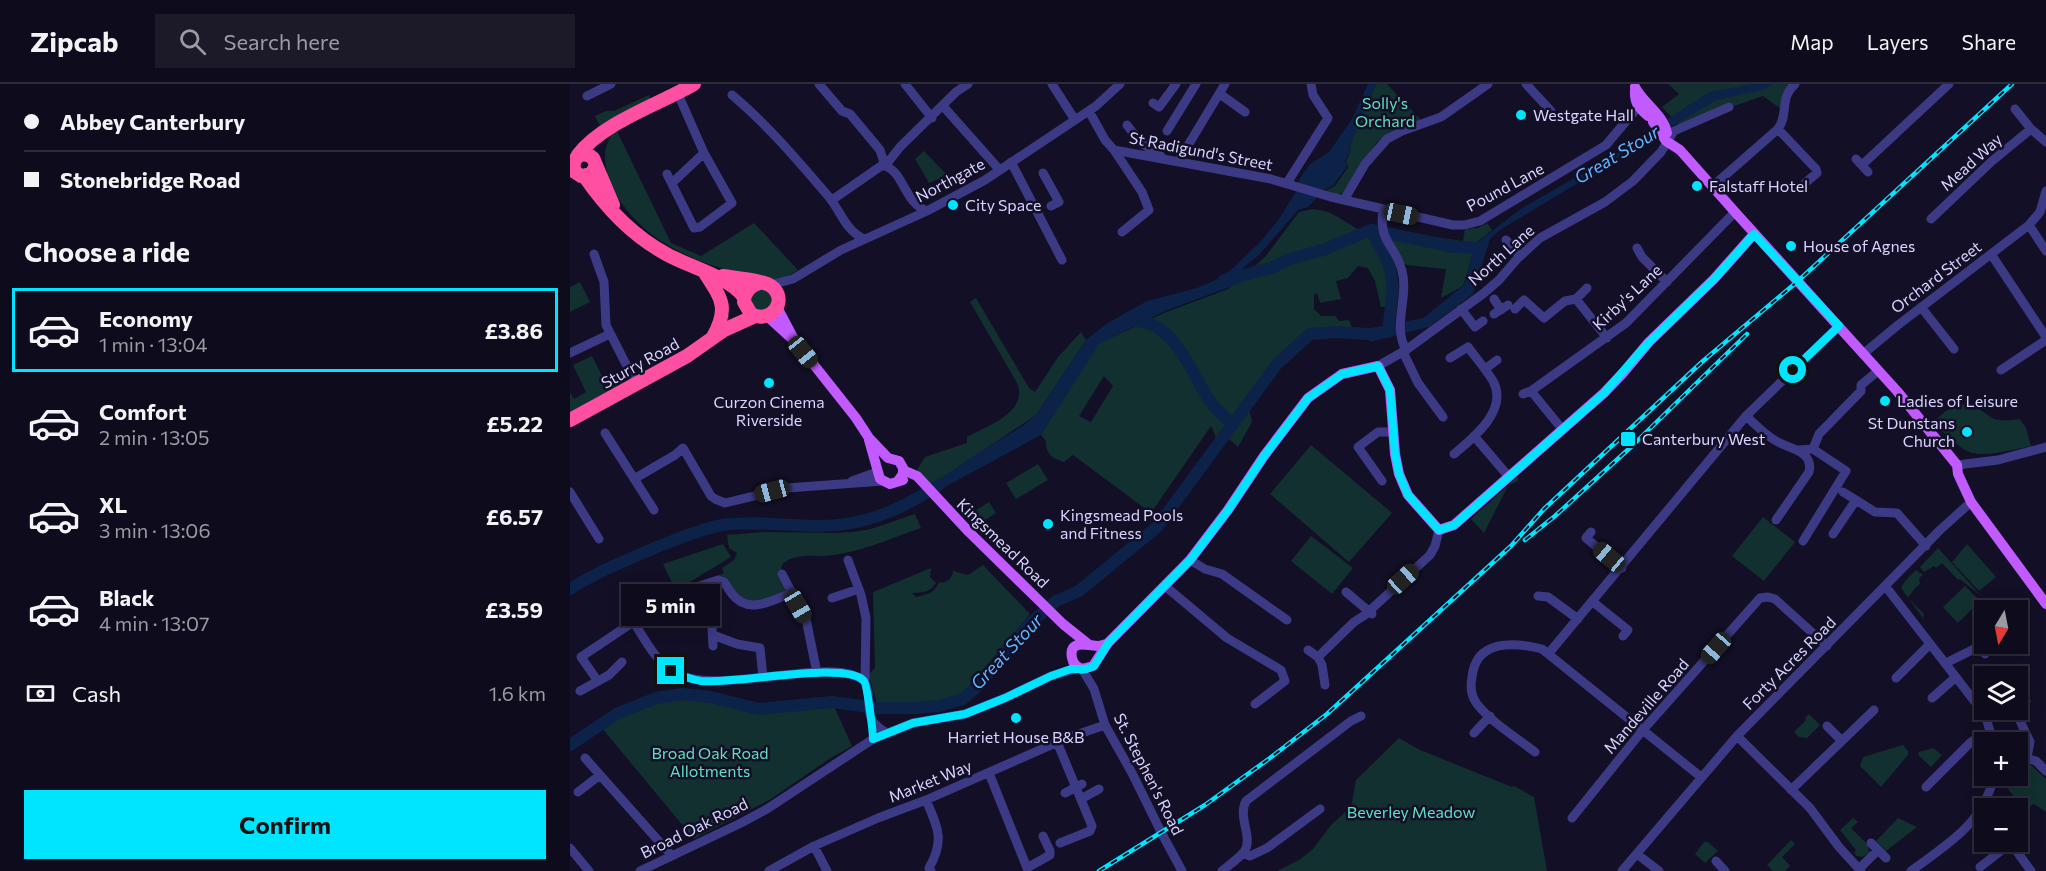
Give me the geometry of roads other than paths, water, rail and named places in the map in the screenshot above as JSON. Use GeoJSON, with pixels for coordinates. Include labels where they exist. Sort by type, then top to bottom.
{"type":"FeatureCollection","features":[{"type":"Feature","properties":{"kind":"highway"},"geometry":{"type":"LineString","coordinates":[[576,165],[591,141],[635,114],[694,84]]}},
{"type":"Feature","properties":{"kind":"highway"},"geometry":{"type":"LineString","coordinates":[[576,165],[594,172],[609,130]]}},
{"type":"Feature","properties":{"kind":"highway"},"geometry":{"type":"LineString","coordinates":[[576,165],[588,154],[596,163],[607,195],[626,223]]}},
{"type":"Feature","properties":{"kind":"highway"},"geometry":{"type":"LineString","coordinates":[[576,165],[606,207],[656,248],[704,272],[734,287],[744,300],[748,311],[770,310],[777,293],[765,284],[704,272]]}},
{"type":"Feature","properties":{"kind":"highway"},"geometry":{"type":"LineString","coordinates":[[704,272],[722,303],[721,321],[712,339]]}},
{"type":"Feature","properties":{"kind":"highway"},"geometry":{"type":"LineString","coordinates":[[744,300],[749,288],[765,284]]}},
{"type":"Feature","properties":{"kind":"highway","name":"Sturry Road"},"geometry":{"type":"LineString","coordinates":[[724,330],[744,300]]}},
{"type":"Feature","properties":{"kind":"highway","name":"Sturry Road"},"geometry":{"type":"LineString","coordinates":[[570,420],[695,351],[724,330],[770,310]]}},
{"type":"Feature","properties":{"kind":"main road"},"geometry":{"type":"LineString","coordinates":[[1636,86],[1635,97],[1638,108],[1659,127],[1839,326],[1958,465],[1958,474],[1971,502],[2046,604]]}},
{"type":"Feature","properties":{"kind":"main road"},"geometry":{"type":"LineString","coordinates":[[1636,86],[1641,98],[1655,110],[1659,127]]}},
{"type":"Feature","properties":{"kind":"main road"},"geometry":{"type":"LineString","coordinates":[[1378,366],[1390,390],[1399,474],[1408,495],[1439,530],[1454,525],[1610,387],[1649,342],[1714,279],[1754,234]]}},
{"type":"Feature","properties":{"kind":"main road","name":"Kingsmead Road"},"geometry":{"type":"LineString","coordinates":[[770,310],[856,418],[869,438],[888,458],[899,461],[903,470],[917,476],[942,505],[1063,624],[1090,644]]}},
{"type":"Feature","properties":{"kind":"main road","name":"St. Stephen's Road"},"geometry":{"type":"LineString","coordinates":[[1097,661],[1108,643],[1190,560],[1308,398],[1342,374],[1378,366]]}},
{"type":"Feature","properties":{"kind":"main road","name":"Kingsmead Road"},"geometry":{"type":"LineString","coordinates":[[869,438],[879,474]]}},
{"type":"Feature","properties":{"kind":"main road"},"geometry":{"type":"LineString","coordinates":[[888,458],[881,461],[879,474],[890,484],[907,480],[922,483]]}},
{"type":"Feature","properties":{"kind":"main road"},"geometry":{"type":"LineString","coordinates":[[898,481],[903,470]]}},
{"type":"Feature","properties":{"kind":"main road","name":"Kingsmead Road"},"geometry":{"type":"LineString","coordinates":[[1063,624],[1072,653]]}},
{"type":"Feature","properties":{"kind":"main road"},"geometry":{"type":"LineString","coordinates":[[1072,653],[1077,645],[1097,646],[1108,643]]}},
{"type":"Feature","properties":{"kind":"main road","name":"St. Stephen's Road"},"geometry":{"type":"LineString","coordinates":[[1090,644],[1097,651],[1097,661]]}},
{"type":"Feature","properties":{"kind":"main road","name":"St. Stephen's Road"},"geometry":{"type":"LineString","coordinates":[[1072,653],[1072,661],[1080,669]]}},
{"type":"Feature","properties":{"kind":"main road"},"geometry":{"type":"LineString","coordinates":[[1080,669],[1090,668],[1097,661]]}},
{"type":"Feature","properties":{"kind":"street"},"geometry":{"type":"LineString","coordinates":[[587,96],[595,87],[611,84]]}},
{"type":"Feature","properties":{"kind":"street"},"geometry":{"type":"LineString","coordinates":[[819,84],[842,111],[850,114],[880,150],[885,166],[893,170],[916,206],[927,211]]}},
{"type":"Feature","properties":{"kind":"street"},"geometry":{"type":"LineString","coordinates":[[905,84],[932,118]]}},
{"type":"Feature","properties":{"kind":"street"},"geometry":{"type":"LineString","coordinates":[[832,200],[885,166],[889,159],[956,92],[968,84]]}},
{"type":"Feature","properties":{"kind":"street"},"geometry":{"type":"LineString","coordinates":[[1052,84],[1076,120]]}},
{"type":"Feature","properties":{"kind":"street","name":"Northgate"},"geometry":{"type":"LineString","coordinates":[[770,310],[794,279],[841,250],[927,211],[985,180],[1089,111],[1120,84]]}},
{"type":"Feature","properties":{"kind":"street"},"geometry":{"type":"LineString","coordinates":[[1153,103],[1159,107],[1176,84]]}},
{"type":"Feature","properties":{"kind":"street"},"geometry":{"type":"LineString","coordinates":[[1167,131],[1196,84]]}},
{"type":"Feature","properties":{"kind":"street"},"geometry":{"type":"LineString","coordinates":[[1180,162],[1202,120],[1225,84]]}},
{"type":"Feature","properties":{"kind":"street"},"geometry":{"type":"LineString","coordinates":[[1292,185],[1329,115],[1313,95],[1311,84]]}},
{"type":"Feature","properties":{"kind":"street"},"geometry":{"type":"LineString","coordinates":[[1344,200],[1365,164],[1387,139],[1441,117],[1488,84]]}},
{"type":"Feature","properties":{"kind":"street"},"geometry":{"type":"LineString","coordinates":[[1526,84],[1551,111]]}},
{"type":"Feature","properties":{"kind":"street"},"geometry":{"type":"LineString","coordinates":[[1713,186],[1778,129],[1783,117],[1784,98],[1795,84]]}},
{"type":"Feature","properties":{"kind":"street"},"geometry":{"type":"LineString","coordinates":[[1862,165],[1949,84]]}},
{"type":"Feature","properties":{"kind":"street"},"geometry":{"type":"LineString","coordinates":[[678,93],[704,153],[732,203],[700,227],[694,228],[669,178],[704,153]]}},
{"type":"Feature","properties":{"kind":"street"},"geometry":{"type":"LineString","coordinates":[[1220,94],[1243,106]]}},
{"type":"Feature","properties":{"kind":"street"},"geometry":{"type":"LineString","coordinates":[[732,95],[757,118],[832,200],[852,233],[864,239]]}},
{"type":"Feature","properties":{"kind":"street"},"geometry":{"type":"LineString","coordinates":[[943,106],[997,167]]}},
{"type":"Feature","properties":{"kind":"street","name":"North Lane"},"geometry":{"type":"LineString","coordinates":[[1378,366],[1405,351],[1461,309],[1491,294],[1499,280],[1520,256],[1540,238],[1605,202],[1634,181],[1661,152],[1659,127],[1674,131],[1729,107]]}},
{"type":"Feature","properties":{"kind":"street","name":"Pound Lane"},"geometry":{"type":"LineString","coordinates":[[1292,185],[1383,210],[1453,225],[1464,225],[1480,221],[1606,146],[1638,108]]}},
{"type":"Feature","properties":{"kind":"street"},"geometry":{"type":"LineString","coordinates":[[2015,109],[2031,129],[2046,142]]}},
{"type":"Feature","properties":{"kind":"street","name":"St Radigund's Street"},"geometry":{"type":"LineString","coordinates":[[1089,111],[1105,140],[1114,150],[1292,185]]}},
{"type":"Feature","properties":{"kind":"street"},"geometry":{"type":"LineString","coordinates":[[1126,125],[1140,142],[1168,160]]}},
{"type":"Feature","properties":{"kind":"street"},"geometry":{"type":"LineString","coordinates":[[1778,129],[1816,169],[1817,173],[1805,183]]}},
{"type":"Feature","properties":{"kind":"street","name":"Mead Way"},"geometry":{"type":"LineString","coordinates":[[1931,219],[1992,161],[2031,129]]}},
{"type":"Feature","properties":{"kind":"street"},"geometry":{"type":"LineString","coordinates":[[1114,150],[1142,192],[1148,206],[1147,213],[1122,232]]}},
{"type":"Feature","properties":{"kind":"street"},"geometry":{"type":"LineString","coordinates":[[1011,162],[1044,209],[1049,234],[1062,260]]}},
{"type":"Feature","properties":{"kind":"street"},"geometry":{"type":"LineString","coordinates":[[1043,173],[1059,202],[1044,209]]}},
{"type":"Feature","properties":{"kind":"street"},"geometry":{"type":"LineString","coordinates":[[2046,191],[2040,212],[2029,225],[2046,250]]}},
{"type":"Feature","properties":{"kind":"street"},"geometry":{"type":"LineString","coordinates":[[905,220],[909,213],[909,197]]}},
{"type":"Feature","properties":{"kind":"street"},"geometry":{"type":"LineString","coordinates":[[1383,210],[1381,227],[1402,271],[1404,290],[1400,320],[1405,351],[1418,383],[1443,417]]}},
{"type":"Feature","properties":{"kind":"street","name":"Kirby's Lane"},"geometry":{"type":"LineString","coordinates":[[1562,429],[1527,393],[1626,323],[1735,212]]}},
{"type":"Feature","properties":{"kind":"street","name":"Orchard Street"},"geometry":{"type":"LineString","coordinates":[[1863,354],[2029,225]]}},
{"type":"Feature","properties":{"kind":"street"},"geometry":{"type":"LineString","coordinates":[[841,250],[852,233]]}},
{"type":"Feature","properties":{"kind":"street"},"geometry":{"type":"LineString","coordinates":[[1506,240],[1520,256]]}},
{"type":"Feature","properties":{"kind":"street"},"geometry":{"type":"LineString","coordinates":[[1637,248],[1639,261],[1667,282]]}},
{"type":"Feature","properties":{"kind":"street"},"geometry":{"type":"LineString","coordinates":[[594,254],[604,282],[604,314],[610,334],[636,384]]}},
{"type":"Feature","properties":{"kind":"street"},"geometry":{"type":"LineString","coordinates":[[1991,254],[2046,338],[2001,370]]}},
{"type":"Feature","properties":{"kind":"street","name":"Northgate"},"geometry":{"type":"LineString","coordinates":[[765,284],[794,279]]}},
{"type":"Feature","properties":{"kind":"street"},"geometry":{"type":"LineString","coordinates":[[1491,294],[1505,310],[1524,300],[1544,318],[1565,302],[1576,299],[1587,288]]}},
{"type":"Feature","properties":{"kind":"street"},"geometry":{"type":"LineString","coordinates":[[1576,299],[1607,338]]}},
{"type":"Feature","properties":{"kind":"street"},"geometry":{"type":"LineString","coordinates":[[1921,307],[1954,349]]}},
{"type":"Feature","properties":{"kind":"street"},"geometry":{"type":"LineString","coordinates":[[1461,309],[1475,327],[1483,321]]}},
{"type":"Feature","properties":{"kind":"street"},"geometry":{"type":"LineString","coordinates":[[1549,653],[1622,568],[1746,416],[1839,326]]}},
{"type":"Feature","properties":{"kind":"street"},"geometry":{"type":"LineString","coordinates":[[570,353],[610,334]]}},
{"type":"Feature","properties":{"kind":"street"},"geometry":{"type":"LineString","coordinates":[[1450,358],[1468,347],[1495,386],[1496,402],[1490,417],[1454,454]]}},
{"type":"Feature","properties":{"kind":"street"},"geometry":{"type":"LineString","coordinates":[[1485,369],[1497,360]]}},
{"type":"Feature","properties":{"kind":"street"},"geometry":{"type":"LineString","coordinates":[[1813,449],[1819,434],[1861,391],[1861,385],[1878,371]]}},
{"type":"Feature","properties":{"kind":"street"},"geometry":{"type":"LineString","coordinates":[[1746,416],[1774,441],[1799,450],[1813,449],[1846,471],[1803,541]]}},
{"type":"Feature","properties":{"kind":"street"},"geometry":{"type":"LineString","coordinates":[[1382,481],[1358,447],[1378,432],[1393,432]]}},
{"type":"Feature","properties":{"kind":"street"},"geometry":{"type":"LineString","coordinates":[[605,433],[654,510]]}},
{"type":"Feature","properties":{"kind":"street"},"geometry":{"type":"LineString","coordinates":[[1474,436],[1509,477]]}},
{"type":"Feature","properties":{"kind":"street"},"geometry":{"type":"LineString","coordinates":[[634,479],[675,454],[682,447],[711,496],[719,502],[732,502],[788,488],[835,486],[879,474]]}},
{"type":"Feature","properties":{"kind":"street"},"geometry":{"type":"LineString","coordinates":[[1958,465],[1998,460],[2046,447]]}},
{"type":"Feature","properties":{"kind":"street"},"geometry":{"type":"LineString","coordinates":[[1776,520],[1809,472],[1810,465],[1799,450]]}},
{"type":"Feature","properties":{"kind":"street"},"geometry":{"type":"LineString","coordinates":[[570,492],[599,539]]}},
{"type":"Feature","properties":{"kind":"street"},"geometry":{"type":"LineString","coordinates":[[1843,492],[1875,512],[1897,513],[1926,546]]}},
{"type":"Feature","properties":{"kind":"street"},"geometry":{"type":"LineString","coordinates":[[1834,528],[1856,500]]}},
{"type":"Feature","properties":{"kind":"street","name":"Forty Acres Road"},"geometry":{"type":"LineString","coordinates":[[1622,871],[1737,736],[1971,502]]}},
{"type":"Feature","properties":{"kind":"street"},"geometry":{"type":"LineString","coordinates":[[1318,657],[1354,622],[1368,614],[1419,572],[1435,546],[1439,530]]}},
{"type":"Feature","properties":{"kind":"street"},"geometry":{"type":"LineString","coordinates":[[1591,532],[1586,538],[1622,568]]}},
{"type":"Feature","properties":{"kind":"street"},"geometry":{"type":"LineString","coordinates":[[848,560],[859,589],[866,618],[865,682],[873,739]]}},
{"type":"Feature","properties":{"kind":"street"},"geometry":{"type":"LineString","coordinates":[[1190,560],[1205,569],[1222,574],[1281,619]]}},
{"type":"Feature","properties":{"kind":"street"},"geometry":{"type":"LineString","coordinates":[[782,574],[806,619],[817,673]]}},
{"type":"Feature","properties":{"kind":"street"},"geometry":{"type":"LineString","coordinates":[[597,680],[581,657],[675,594],[718,578],[739,601],[752,606],[768,603],[791,593]]}},
{"type":"Feature","properties":{"kind":"street"},"geometry":{"type":"LineString","coordinates":[[1165,586],[1227,638],[1281,670],[1285,681],[1255,704]]}},
{"type":"Feature","properties":{"kind":"street"},"geometry":{"type":"LineString","coordinates":[[1886,586],[1984,715],[1990,732]]}},
{"type":"Feature","properties":{"kind":"street"},"geometry":{"type":"LineString","coordinates":[[832,598],[859,589]]}},
{"type":"Feature","properties":{"kind":"street"},"geometry":{"type":"LineString","coordinates":[[1346,592],[1368,614]]}},
{"type":"Feature","properties":{"kind":"street"},"geometry":{"type":"LineString","coordinates":[[1538,596],[1548,597],[1578,619]]}},
{"type":"Feature","properties":{"kind":"street","name":"Mandeville Road"},"geometry":{"type":"LineString","coordinates":[[1572,818],[1642,731],[1760,598],[1775,599],[1827,646]]}},
{"type":"Feature","properties":{"kind":"street"},"geometry":{"type":"LineString","coordinates":[[1593,602],[1628,630],[1623,636]]}},
{"type":"Feature","properties":{"kind":"street"},"geometry":{"type":"LineString","coordinates":[[633,621],[662,662],[682,677],[702,681],[848,673],[865,682]]}},
{"type":"Feature","properties":{"kind":"street"},"geometry":{"type":"LineString","coordinates":[[713,636],[737,644],[760,648],[763,677]]}},
{"type":"Feature","properties":{"kind":"street"},"geometry":{"type":"LineString","coordinates":[[1535,752],[1476,703],[1472,691],[1474,667],[1481,654],[1494,647],[1514,644],[1542,649],[1549,653],[1701,777]]}},
{"type":"Feature","properties":{"kind":"street"},"geometry":{"type":"LineString","coordinates":[[1896,678],[1930,644]]}},
{"type":"Feature","properties":{"kind":"street"},"geometry":{"type":"LineString","coordinates":[[1946,663],[1974,649]]}},
{"type":"Feature","properties":{"kind":"street"},"geometry":{"type":"LineString","coordinates":[[1308,650],[1318,657],[1322,665],[1324,685]]}},
{"type":"Feature","properties":{"kind":"street","name":"Broad Oak Road"},"geometry":{"type":"LineString","coordinates":[[1051,676],[1063,666],[1072,653]]}},
{"type":"Feature","properties":{"kind":"street","name":"St. Stephen's Road"},"geometry":{"type":"LineString","coordinates":[[1094,689],[1097,661]]}},
{"type":"Feature","properties":{"kind":"street"},"geometry":{"type":"LineString","coordinates":[[580,691],[609,675],[622,662]]}},
{"type":"Feature","properties":{"kind":"street","name":"Broad Oak Road"},"geometry":{"type":"LineString","coordinates":[[640,871],[741,824],[873,739],[913,723],[965,714],[1051,676],[1080,669]]}},
{"type":"Feature","properties":{"kind":"street","name":"St. Stephen's Road"},"geometry":{"type":"LineString","coordinates":[[1080,669],[1094,689],[1105,725],[1132,772],[1182,871]]}},
{"type":"Feature","properties":{"kind":"street"},"geometry":{"type":"LineString","coordinates":[[1932,698],[1956,676]]}},
{"type":"Feature","properties":{"kind":"street"},"geometry":{"type":"LineString","coordinates":[[1791,789],[1874,710]]}},
{"type":"Feature","properties":{"kind":"street"},"geometry":{"type":"LineString","coordinates":[[870,716],[879,729],[887,733]]}},
{"type":"Feature","properties":{"kind":"street"},"geometry":{"type":"LineString","coordinates":[[1222,871],[1243,853],[1247,846],[1242,815],[1246,801],[1351,721],[1361,716]]}},
{"type":"Feature","properties":{"kind":"street"},"geometry":{"type":"LineString","coordinates":[[1474,733],[1490,716]]}},
{"type":"Feature","properties":{"kind":"street","name":"Market Way"},"geometry":{"type":"LineString","coordinates":[[769,871],[814,846],[926,800],[1031,753],[1105,725]]}},
{"type":"Feature","properties":{"kind":"street"},"geometry":{"type":"LineString","coordinates":[[1827,726],[1842,741]]}},
{"type":"Feature","properties":{"kind":"street"},"geometry":{"type":"LineString","coordinates":[[1737,736],[1810,808],[1860,870],[1878,850]]}},
{"type":"Feature","properties":{"kind":"street"},"geometry":{"type":"LineString","coordinates":[[1058,742],[1078,785],[1092,826],[1090,831],[1060,843]]}},
{"type":"Feature","properties":{"kind":"street"},"geometry":{"type":"LineString","coordinates":[[1926,787],[1970,743],[1974,742]]}},
{"type":"Feature","properties":{"kind":"street"},"geometry":{"type":"LineString","coordinates":[[1031,753],[1036,763]]}},
{"type":"Feature","properties":{"kind":"street"},"geometry":{"type":"LineString","coordinates":[[585,758],[671,855]]}},
{"type":"Feature","properties":{"kind":"street"},"geometry":{"type":"LineString","coordinates":[[2028,759],[2036,761],[2046,771]]}},
{"type":"Feature","properties":{"kind":"street"},"geometry":{"type":"LineString","coordinates":[[988,773],[1024,869],[1050,855],[1043,836]]}},
{"type":"Feature","properties":{"kind":"street"},"geometry":{"type":"LineString","coordinates":[[578,792],[600,775]]}},
{"type":"Feature","properties":{"kind":"street"},"geometry":{"type":"LineString","coordinates":[[1065,793],[1078,785]]}},
{"type":"Feature","properties":{"kind":"street"},"geometry":{"type":"LineString","coordinates":[[1081,799],[1099,789]]}},
{"type":"Feature","properties":{"kind":"street"},"geometry":{"type":"LineString","coordinates":[[926,800],[938,827],[940,842],[937,854],[928,870]]}},
{"type":"Feature","properties":{"kind":"street"},"geometry":{"type":"LineString","coordinates":[[1243,853],[1250,856],[1267,848],[1320,809]]}},
{"type":"Feature","properties":{"kind":"street"},"geometry":{"type":"LineString","coordinates":[[1911,871],[1974,821]]}},
{"type":"Feature","properties":{"kind":"street"},"geometry":{"type":"LineString","coordinates":[[1871,843],[1886,858]]}},
{"type":"Feature","properties":{"kind":"street"},"geometry":{"type":"LineString","coordinates":[[814,846],[827,871]]}},
{"type":"Feature","properties":{"kind":"street"},"geometry":{"type":"LineString","coordinates":[[570,848],[590,871]]}},
{"type":"Feature","properties":{"kind":"street"},"geometry":{"type":"LineString","coordinates":[[1980,867],[1999,852]]}},
{"type":"Feature","properties":{"kind":"street"},"geometry":{"type":"LineString","coordinates":[[2018,852],[2031,871]]}},
{"type":"Feature","properties":{"kind":"street"},"geometry":{"type":"LineString","coordinates":[[1637,854],[1659,871]]}},
{"type":"Feature","properties":{"kind":"water"},"geometry":{"type":"Polygon","coordinates":[[[1368,84],[1376,84],[1350,144],[1351,149],[1345,161],[1347,166],[1334,185],[1324,190],[1308,207],[1298,210],[1260,254],[1241,270],[1238,284],[1165,311],[1099,344],[1041,435],[932,494],[927,488],[1036,415],[1086,340],[1106,324],[1147,301],[1197,288],[1218,279],[1232,269],[1261,241],[1279,219],[1295,193],[1300,178],[1310,164],[1329,152],[1352,119],[1368,84]]]}},
{"type":"Feature","properties":{"kind":"water"},"geometry":{"type":"Polygon","coordinates":[[[1752,84],[1773,84],[1766,89],[1716,100],[1500,230],[1490,239],[1473,294],[1429,327],[1370,342],[1366,329],[1423,318],[1464,285],[1475,244],[1522,208],[1601,163],[1709,92],[1752,84]]]}},
{"type":"Feature","properties":{"kind":"waterway","name":"Great Stour"},"geometry":{"type":"LineString","coordinates":[[1371,230],[1389,264],[1393,288],[1388,332]]}},
{"type":"Feature","properties":{"kind":"waterway","name":"Great Stour"},"geometry":{"type":"LineString","coordinates":[[1224,280],[1271,268],[1371,230],[1455,247],[1480,248]]}},
{"type":"Feature","properties":{"kind":"waterway","name":"Great Stour"},"geometry":{"type":"LineString","coordinates":[[1131,321],[1146,323],[1159,329],[1170,338],[1189,364],[1212,404],[1232,424]]}},
{"type":"Feature","properties":{"kind":"waterway","name":"Great Stour"},"geometry":{"type":"LineString","coordinates":[[570,745],[618,713],[656,698],[682,694],[711,697],[759,709],[832,702],[877,708],[915,708],[939,706],[963,699],[978,686],[1027,626],[1056,601],[1079,591],[1157,527],[1277,364],[1310,334],[1381,333]]}},
{"type":"Feature","properties":{"kind":"waterway","name":"Great Stour"},"geometry":{"type":"LineString","coordinates":[[570,589],[624,561],[706,529],[745,523],[814,526],[848,524],[895,510],[939,485]]}},
{"type":"Feature","properties":{"kind":"railway"},"geometry":{"type":"LineString","coordinates":[[1099,871],[1205,805],[1327,714],[1511,546],[1544,509],[1703,361],[1798,281],[2012,84]]}},
{"type":"Feature","properties":{"kind":"railway"},"geometry":{"type":"LineString","coordinates":[[1525,540],[1632,446],[1747,334]]}},
{"type":"Feature","properties":{"kind":"place","name":"Westgate Hall"},"geometry":{"type":"Point","coordinates":[1521,115]}},
{"type":"Feature","properties":{"kind":"place","name":"Falstaff Hotel"},"geometry":{"type":"Point","coordinates":[1697,186]}},
{"type":"Feature","properties":{"kind":"place","name":"City Space"},"geometry":{"type":"Point","coordinates":[953,205]}},
{"type":"Feature","properties":{"kind":"place","name":"House of Agnes"},"geometry":{"type":"Point","coordinates":[1791,246]}},
{"type":"Feature","properties":{"kind":"place","name":"Curzon Cinema Riverside"},"geometry":{"type":"Point","coordinates":[769,383]}},
{"type":"Feature","properties":{"kind":"place","name":"Ladies of Leisure"},"geometry":{"type":"Point","coordinates":[1885,401]}},
{"type":"Feature","properties":{"kind":"place","name":"St Dunstans Church"},"geometry":{"type":"Point","coordinates":[1967,432]}},
{"type":"Feature","properties":{"kind":"place","name":"Canterbury West"},"geometry":{"type":"Point","coordinates":[1628,439]}},
{"type":"Feature","properties":{"kind":"place","name":"Kingsmead Pools and Fitness"},"geometry":{"type":"Point","coordinates":[1048,524]}},
{"type":"Feature","properties":{"kind":"place","name":"Harriet House B&B"},"geometry":{"type":"Point","coordinates":[1016,718]}},
{"type":"Feature","properties":{"kind":"park label","name":"Solly's Orchard"},"geometry":{"type":"Point","coordinates":[1385,112]}},
{"type":"Feature","properties":{"kind":"park label","name":"Broad Oak Road Allotments"},"geometry":{"type":"Point","coordinates":[710,762]}},
{"type":"Feature","properties":{"kind":"park label","name":"Beverley Meadow"},"geometry":{"type":"Point","coordinates":[1411,812]}}]}
